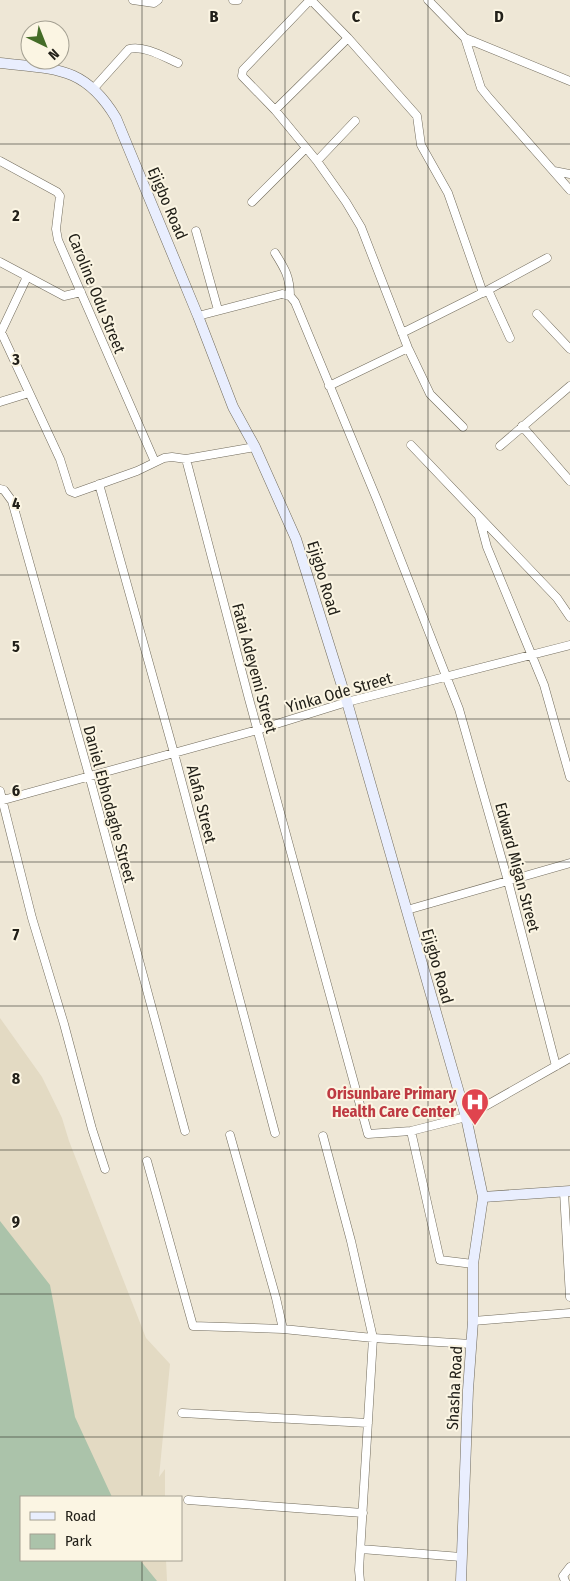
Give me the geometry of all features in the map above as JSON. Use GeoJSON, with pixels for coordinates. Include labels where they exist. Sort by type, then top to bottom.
{"type":"FeatureCollection","features":[{"type":"Feature","properties":{"kind":"street"},"geometry":{"type":"LineString","coordinates":[[133,0],[154,3],[158,0]]}},
{"type":"Feature","properties":{"kind":"street"},"geometry":{"type":"LineString","coordinates":[[233,0],[238,0]]}},
{"type":"Feature","properties":{"kind":"street"},"geometry":{"type":"LineString","coordinates":[[463,427],[432,397],[408,348],[361,227],[346,202],[317,161],[275,110],[242,76],[242,73],[311,0],[348,38],[417,116],[421,145],[448,193],[485,292],[510,338]]}},
{"type":"Feature","properties":{"kind":"street"},"geometry":{"type":"LineString","coordinates":[[428,0],[465,38],[570,81]]}},
{"type":"Feature","properties":{"kind":"street"},"geometry":{"type":"LineString","coordinates":[[275,110],[348,38]]}},
{"type":"Feature","properties":{"kind":"street"},"geometry":{"type":"LineString","coordinates":[[465,38],[481,88],[531,148],[570,190]]}},
{"type":"Feature","properties":{"kind":"street"},"geometry":{"type":"LineString","coordinates":[[94,88],[129,49],[135,47],[178,63]]}},
{"type":"Feature","properties":{"kind":"street","name":"Ejigbo Road"},"geometry":{"type":"LineString","coordinates":[[0,63],[61,70],[80,78],[106,100],[116,118],[198,316],[233,407],[255,447],[296,539],[347,702],[466,1117],[483,1197]]}},
{"type":"Feature","properties":{"kind":"street"},"geometry":{"type":"LineString","coordinates":[[317,161],[355,121]]}},
{"type":"Feature","properties":{"kind":"street"},"geometry":{"type":"LineString","coordinates":[[252,202],[306,148]]}},
{"type":"Feature","properties":{"kind":"street","name":"Caroline Odu Street"},"geometry":{"type":"LineString","coordinates":[[0,161],[57,192],[60,196],[56,228],[58,240],[155,462]]}},
{"type":"Feature","properties":{"kind":"street"},"geometry":{"type":"LineString","coordinates":[[554,171],[570,174]]}},
{"type":"Feature","properties":{"kind":"street"},"geometry":{"type":"LineString","coordinates":[[196,231],[218,310]]}},
{"type":"Feature","properties":{"kind":"street","name":"Edward Migan Street"},"geometry":{"type":"LineString","coordinates":[[275,253],[290,280],[290,296],[295,302],[448,677],[508,881],[556,1066]]}},
{"type":"Feature","properties":{"kind":"street"},"geometry":{"type":"LineString","coordinates":[[402,333],[485,292],[547,258]]}},
{"type":"Feature","properties":{"kind":"street"},"geometry":{"type":"LineString","coordinates":[[0,262],[64,296],[81,292]]}},
{"type":"Feature","properties":{"kind":"street"},"geometry":{"type":"LineString","coordinates":[[27,277],[1,332],[60,459],[70,491],[75,493],[172,457],[186,459],[255,447]]}},
{"type":"Feature","properties":{"kind":"street"},"geometry":{"type":"LineString","coordinates":[[198,316],[282,294],[290,296]]}},
{"type":"Feature","properties":{"kind":"street"},"geometry":{"type":"LineString","coordinates":[[537,314],[570,349]]}},
{"type":"Feature","properties":{"kind":"street"},"geometry":{"type":"LineString","coordinates":[[329,386],[408,348]]}},
{"type":"Feature","properties":{"kind":"street"},"geometry":{"type":"LineString","coordinates":[[500,446],[570,386]]}},
{"type":"Feature","properties":{"kind":"street"},"geometry":{"type":"LineString","coordinates":[[0,402],[29,393]]}},
{"type":"Feature","properties":{"kind":"street"},"geometry":{"type":"LineString","coordinates":[[522,426],[570,480]]}},
{"type":"Feature","properties":{"kind":"street"},"geometry":{"type":"LineString","coordinates":[[411,445],[557,598],[570,617]]}},
{"type":"Feature","properties":{"kind":"street","name":"Fatai Adeyemi Street"},"geometry":{"type":"LineString","coordinates":[[186,459],[257,730],[368,1134],[411,1131],[466,1117],[570,1058]]}},
{"type":"Feature","properties":{"kind":"street","name":"Alafia Street"},"geometry":{"type":"LineString","coordinates":[[99,484],[174,753],[275,1133]]}},
{"type":"Feature","properties":{"kind":"street","name":"Daniel Ebhodaghe Street"},"geometry":{"type":"LineString","coordinates":[[0,489],[4,490],[12,501],[89,775],[185,1131]]}},
{"type":"Feature","properties":{"kind":"street"},"geometry":{"type":"LineString","coordinates":[[479,517],[487,547],[544,685],[570,777]]}},
{"type":"Feature","properties":{"kind":"street","name":"Yinka Ode Street"},"geometry":{"type":"LineString","coordinates":[[1,800],[257,730],[347,702],[570,645]]}},
{"type":"Feature","properties":{"kind":"street"},"geometry":{"type":"LineString","coordinates":[[0,791],[32,918],[105,1169]]}},
{"type":"Feature","properties":{"kind":"street"},"geometry":{"type":"LineString","coordinates":[[407,910],[570,863]]}},
{"type":"Feature","properties":{"kind":"street"},"geometry":{"type":"LineString","coordinates":[[411,1131],[440,1260],[473,1264]]}},
{"type":"Feature","properties":{"kind":"street"},"geometry":{"type":"LineString","coordinates":[[230,1135],[283,1329]]}},
{"type":"Feature","properties":{"kind":"street"},"geometry":{"type":"LineString","coordinates":[[323,1136],[351,1241],[373,1338],[359,1570],[360,1581]]}},
{"type":"Feature","properties":{"kind":"street"},"geometry":{"type":"LineString","coordinates":[[147,1161],[193,1326],[283,1329],[373,1338],[471,1344]]}},
{"type":"Feature","properties":{"kind":"street"},"geometry":{"type":"LineString","coordinates":[[483,1197],[567,1191],[570,1297]]}},
{"type":"Feature","properties":{"kind":"street","name":"Shasha Road"},"geometry":{"type":"LineString","coordinates":[[461,1581],[473,1321],[473,1264],[483,1197]]}},
{"type":"Feature","properties":{"kind":"street"},"geometry":{"type":"LineString","coordinates":[[473,1321],[570,1313]]}},
{"type":"Feature","properties":{"kind":"street"},"geometry":{"type":"LineString","coordinates":[[182,1413],[368,1423]]}},
{"type":"Feature","properties":{"kind":"street"},"geometry":{"type":"LineString","coordinates":[[188,1500],[363,1513]]}},
{"type":"Feature","properties":{"kind":"street"},"geometry":{"type":"LineString","coordinates":[[361,1549],[461,1557]]}},
{"type":"Feature","properties":{"kind":"street"},"geometry":{"type":"LineString","coordinates":[[565,1581],[566,1570],[570,1567]]}},
{"type":"Feature","properties":{"kind":"shaded area"},"geometry":{"type":"Polygon","coordinates":[[[0,1018],[42,1077],[62,1118],[69,1141],[146,1338],[170,1364],[159,1477],[165,1469],[165,1496],[20,1496],[20,1561],[166,1561],[167,1581],[0,1581],[0,1018]]]}},
{"type":"Feature","properties":{"kind":"green space"},"geometry":{"type":"Polygon","coordinates":[[[0,1221],[50,1285],[75,1417],[112,1496],[20,1496],[20,1561],[141,1561],[157,1581],[0,1581],[0,1221]]]}},
{"type":"Feature","properties":{"kind":"place","name":"Orisunbare Primary Health Care Center"},"geometry":{"type":"Point","coordinates":[475,1126]}}]}
